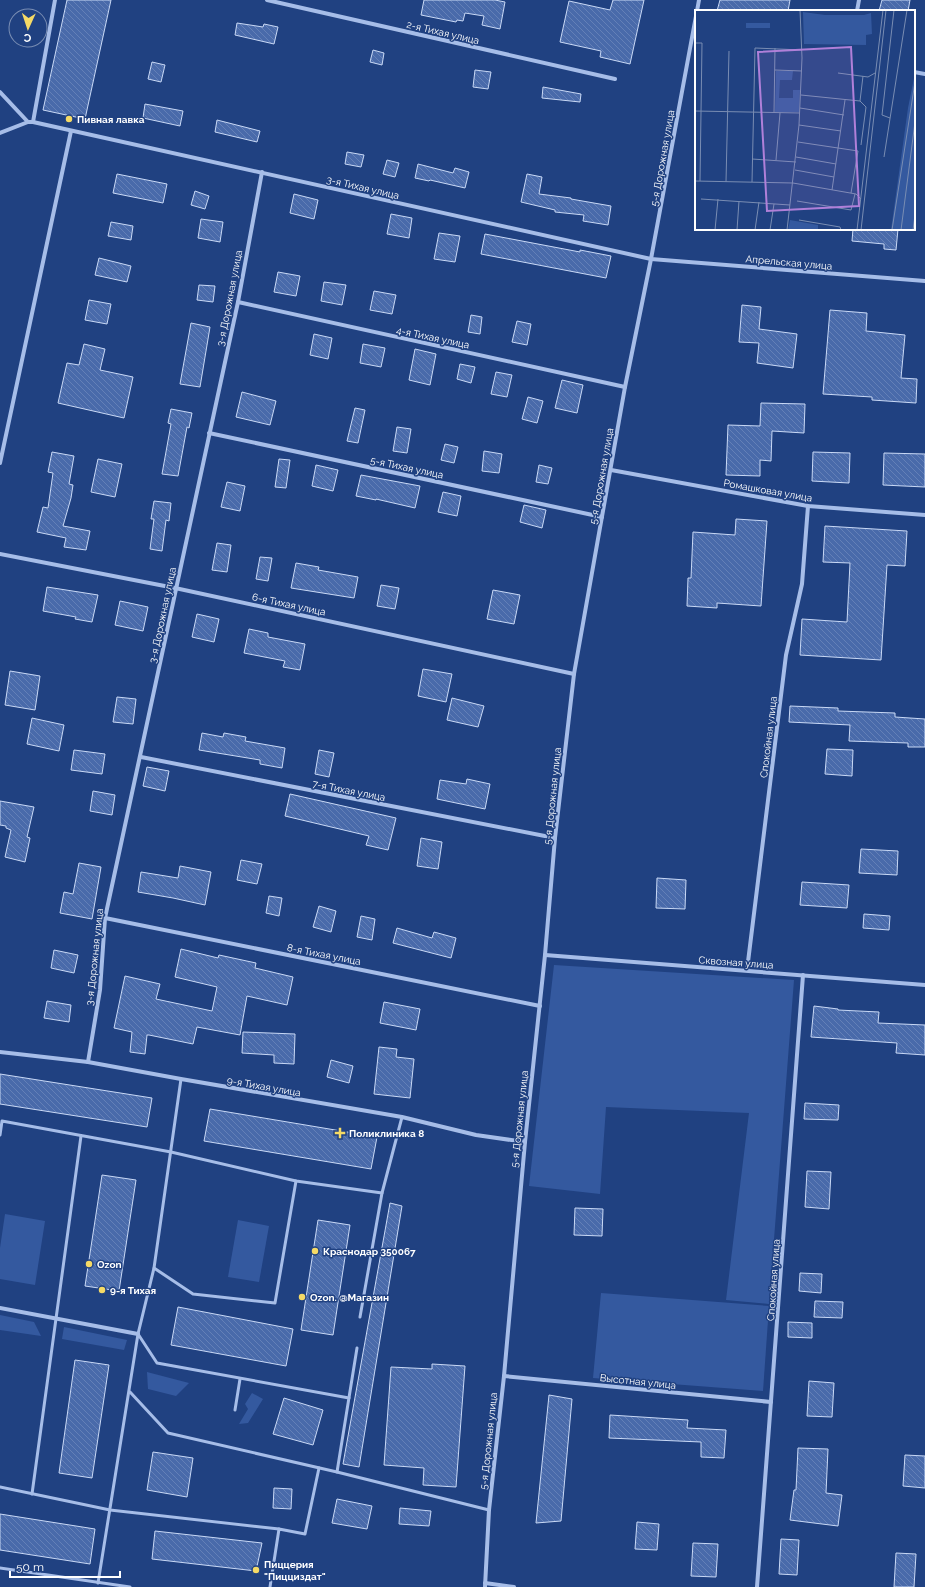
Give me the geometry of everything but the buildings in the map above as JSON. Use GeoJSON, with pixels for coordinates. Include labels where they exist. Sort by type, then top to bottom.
{"type":"FeatureCollection","features":[{"type":"Feature","properties":{"kind":"street"},"geometry":{"type":"LineString","coordinates":[[33,122],[55,0]]}},
{"type":"Feature","properties":{"kind":"street","name":"2-я Тихая улица"},"geometry":{"type":"LineString","coordinates":[[267,0],[615,79]]}},
{"type":"Feature","properties":{"kind":"street"},"geometry":{"type":"LineString","coordinates":[[697,10],[699,0]]}},
{"type":"Feature","properties":{"kind":"street"},"geometry":{"type":"LineString","coordinates":[[857,10],[859,0]]}},
{"type":"Feature","properties":{"kind":"street","name":"5-я Дорожная улица"},"geometry":{"type":"LineString","coordinates":[[485,1585],[489,1510],[504,1376],[525,1142],[545,955],[554,838],[574,674],[625,387],[651,259],[695,21]]}},
{"type":"Feature","properties":{"kind":"street"},"geometry":{"type":"LineString","coordinates":[[691,42],[695,43]]}},
{"type":"Feature","properties":{"kind":"street"},"geometry":{"type":"LineString","coordinates":[[915,72],[925,74]]}},
{"type":"Feature","properties":{"kind":"street"},"geometry":{"type":"LineString","coordinates":[[0,92],[28,122],[0,133]]}},
{"type":"Feature","properties":{"kind":"street","name":"3-я Тихая улица"},"geometry":{"type":"LineString","coordinates":[[28,122],[262,172],[651,259]]}},
{"type":"Feature","properties":{"kind":"street"},"geometry":{"type":"LineString","coordinates":[[0,463],[71,131]]}},
{"type":"Feature","properties":{"kind":"street","name":"3-я Дорожная улица"},"geometry":{"type":"LineString","coordinates":[[88,1062],[100,990],[105,918],[141,757],[175,588],[238,302],[262,172]]}},
{"type":"Feature","properties":{"kind":"street","name":"Апрельская улица"},"geometry":{"type":"LineString","coordinates":[[651,259],[925,281]]}},
{"type":"Feature","properties":{"kind":"street","name":"4-я Тихая улица"},"geometry":{"type":"LineString","coordinates":[[238,302],[625,387]]}},
{"type":"Feature","properties":{"kind":"street","name":"5-я Тихая улица"},"geometry":{"type":"LineString","coordinates":[[209,433],[602,517]]}},
{"type":"Feature","properties":{"kind":"street","name":"Ромашковая улица"},"geometry":{"type":"LineString","coordinates":[[610,470],[808,506],[925,515]]}},
{"type":"Feature","properties":{"kind":"street","name":"Спокойная улица"},"geometry":{"type":"LineString","coordinates":[[747,970],[786,655],[802,584],[808,506]]}},
{"type":"Feature","properties":{"kind":"street","name":"6-я Тихая улица"},"geometry":{"type":"LineString","coordinates":[[0,554],[175,588],[574,674]]}},
{"type":"Feature","properties":{"kind":"street","name":"7-я Тихая улица"},"geometry":{"type":"LineString","coordinates":[[141,757],[554,838]]}},
{"type":"Feature","properties":{"kind":"street","name":"8-я Тихая улица"},"geometry":{"type":"LineString","coordinates":[[105,918],[540,1006]]}},
{"type":"Feature","properties":{"kind":"street","name":"Сквозная улица"},"geometry":{"type":"LineString","coordinates":[[545,955],[925,985]]}},
{"type":"Feature","properties":{"kind":"street","name":"Спокойная улица"},"geometry":{"type":"LineString","coordinates":[[757,1587],[803,975]]}},
{"type":"Feature","properties":{"kind":"street","name":"9-я Тихая улица"},"geometry":{"type":"LineString","coordinates":[[0,1052],[88,1062],[181,1080],[402,1118],[476,1135],[525,1142]]}},
{"type":"Feature","properties":{"kind":"street"},"geometry":{"type":"LineString","coordinates":[[0,1308],[138,1334]]}},
{"type":"Feature","properties":{"kind":"street","name":"Высотная улица"},"geometry":{"type":"LineString","coordinates":[[504,1376],[771,1402]]}},
{"type":"Feature","properties":{"kind":"street"},"geometry":{"type":"LineString","coordinates":[[485,1585],[514,1587]]}},
{"type":"Feature","properties":{"kind":"lane"},"geometry":{"type":"LineString","coordinates":[[98,1583],[130,1392],[138,1334],[154,1268],[181,1080]]}},
{"type":"Feature","properties":{"kind":"lane"},"geometry":{"type":"LineString","coordinates":[[360,1317],[382,1193],[402,1118]]}},
{"type":"Feature","properties":{"kind":"lane"},"geometry":{"type":"LineString","coordinates":[[0,1135],[2,1121],[171,1152],[296,1181],[382,1193]]}},
{"type":"Feature","properties":{"kind":"lane"},"geometry":{"type":"LineString","coordinates":[[32,1494],[81,1136]]}},
{"type":"Feature","properties":{"kind":"lane"},"geometry":{"type":"LineString","coordinates":[[154,1268],[192,1294],[275,1303],[296,1181]]}},
{"type":"Feature","properties":{"kind":"lane"},"geometry":{"type":"LineString","coordinates":[[138,1334],[157,1363],[349,1398]]}},
{"type":"Feature","properties":{"kind":"lane"},"geometry":{"type":"LineString","coordinates":[[337,1472],[357,1348]]}},
{"type":"Feature","properties":{"kind":"lane"},"geometry":{"type":"LineString","coordinates":[[235,1410],[240,1378]]}},
{"type":"Feature","properties":{"kind":"lane"},"geometry":{"type":"LineString","coordinates":[[130,1392],[168,1433],[337,1472],[489,1510]]}},
{"type":"Feature","properties":{"kind":"lane"},"geometry":{"type":"LineString","coordinates":[[0,1487],[110,1510],[279,1529],[305,1534],[319,1468]]}},
{"type":"Feature","properties":{"kind":"lane"},"geometry":{"type":"LineString","coordinates":[[270,1587],[279,1529]]}},
{"type":"Feature","properties":{"kind":"lane"},"geometry":{"type":"LineString","coordinates":[[0,1568],[130,1587]]}},
{"type":"Feature","properties":{"kind":"shaded area"},"geometry":{"type":"Polygon","coordinates":[[[554,965],[794,980],[769,1304],[726,1300],[749,1113],[606,1107],[600,1194],[529,1186],[554,965]]]}},
{"type":"Feature","properties":{"kind":"shaded area"},"geometry":{"type":"Polygon","coordinates":[[[5,1214],[45,1221],[35,1285],[0,1279],[0,1248],[5,1214]]]}},
{"type":"Feature","properties":{"kind":"shaded area"},"geometry":{"type":"Polygon","coordinates":[[[238,1220],[269,1226],[259,1282],[228,1277],[238,1220]]]}},
{"type":"Feature","properties":{"kind":"shaded area"},"geometry":{"type":"Polygon","coordinates":[[[601,1293],[769,1306],[763,1391],[593,1378],[601,1293]]]}},
{"type":"Feature","properties":{"kind":"shaded area"},"geometry":{"type":"Polygon","coordinates":[[[0,1315],[34,1322],[41,1336],[0,1330],[0,1315]]]}},
{"type":"Feature","properties":{"kind":"shaded area"},"geometry":{"type":"Polygon","coordinates":[[[64,1327],[127,1340],[124,1350],[62,1339],[64,1327]]]}},
{"type":"Feature","properties":{"kind":"shaded area"},"geometry":{"type":"Polygon","coordinates":[[[147,1372],[189,1383],[176,1396],[148,1389],[147,1372]]]}},
{"type":"Feature","properties":{"kind":"shaded area"},"geometry":{"type":"Polygon","coordinates":[[[252,1393],[263,1399],[248,1423],[239,1424],[248,1409],[245,1404],[252,1393]]]}},
{"type":"Feature","properties":{"kind":"place","name":"Пивная лавка"},"geometry":{"type":"Point","coordinates":[69,119]}},
{"type":"Feature","properties":{"kind":"place","name":"Поликлиника 8"},"geometry":{"type":"Point","coordinates":[340,1133]}},
{"type":"Feature","properties":{"kind":"place","name":"Краснодар 350067"},"geometry":{"type":"Point","coordinates":[315,1251]}},
{"type":"Feature","properties":{"kind":"place","name":"Ozon"},"geometry":{"type":"Point","coordinates":[89,1264]}},
{"type":"Feature","properties":{"kind":"place","name":"9-я Тихая"},"geometry":{"type":"Point","coordinates":[102,1290]}},
{"type":"Feature","properties":{"kind":"place","name":"Ozon. @Магазин"},"geometry":{"type":"Point","coordinates":[302,1297]}},
{"type":"Feature","properties":{"kind":"place","name":"Пиццерия \"Пицциздат\""},"geometry":{"type":"Point","coordinates":[256,1570]}}]}
